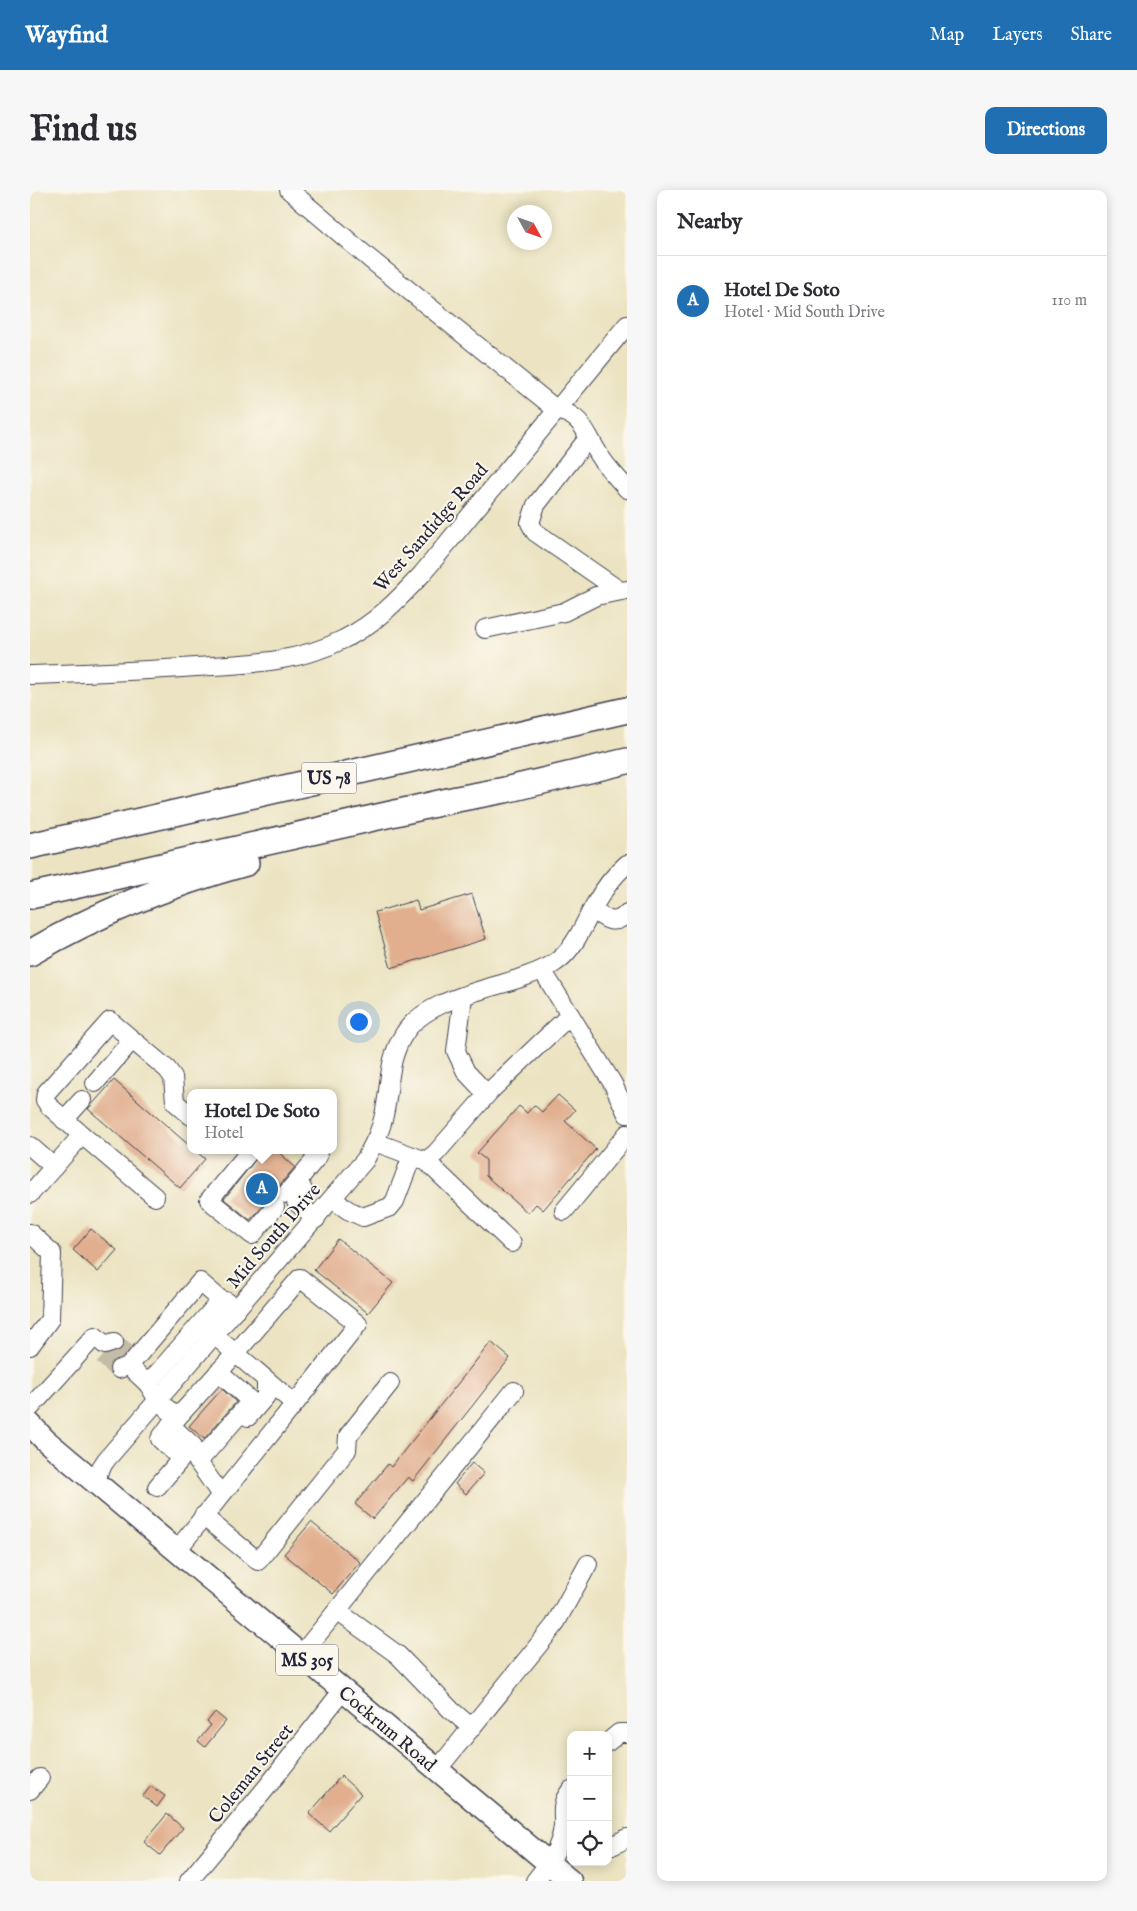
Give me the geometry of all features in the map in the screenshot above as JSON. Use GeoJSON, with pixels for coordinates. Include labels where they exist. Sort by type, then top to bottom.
{"type":"FeatureCollection","features":[{"type":"Feature","properties":{"kind":"highway","name":"US 78"},"geometry":{"type":"LineString","coordinates":[[30,846],[627,710]]}},
{"type":"Feature","properties":{"kind":"highway","name":"US 78"},"geometry":{"type":"LineString","coordinates":[[30,896],[627,761]]}},
{"type":"Feature","properties":{"kind":"highway"},"geometry":{"type":"LineString","coordinates":[[30,953],[87,922],[157,892],[215,872],[378,827],[457,799]]}},
{"type":"Feature","properties":{"kind":"highway"},"geometry":{"type":"LineString","coordinates":[[30,828],[122,816],[175,814]]}},
{"type":"Feature","properties":{"kind":"main road","name":"Cockrum Road"},"geometry":{"type":"LineString","coordinates":[[35,1431],[437,1770],[559,1849],[570,1881]]}},
{"type":"Feature","properties":{"kind":"street"},"geometry":{"type":"LineString","coordinates":[[289,190],[392,277],[557,410],[568,412],[581,423],[600,457],[627,489]]}},
{"type":"Feature","properties":{"kind":"street","name":"West Sandidge Road"},"geometry":{"type":"LineString","coordinates":[[30,675],[257,664],[312,653],[344,639],[368,625],[402,596],[627,325]]}},
{"type":"Feature","properties":{"kind":"street"},"geometry":{"type":"LineString","coordinates":[[589,437],[536,505],[530,523],[535,532],[624,590]]}},
{"type":"Feature","properties":{"kind":"street"},"geometry":{"type":"LineString","coordinates":[[484,629],[564,612],[596,596],[624,590]]}},
{"type":"Feature","properties":{"kind":"street","name":"Mid South Drive"},"geometry":{"type":"LineString","coordinates":[[94,1480],[106,1460],[356,1172],[375,1142],[384,1115],[393,1057],[404,1034],[422,1015],[449,1001],[526,977],[542,970],[566,954],[614,877],[627,864]]}},
{"type":"Feature","properties":{"kind":"street"},"geometry":{"type":"LineString","coordinates":[[593,908],[609,921],[619,920],[627,913]]}},
{"type":"Feature","properties":{"kind":"street"},"geometry":{"type":"LineString","coordinates":[[542,970],[613,1084],[627,1114]]}},
{"type":"Feature","properties":{"kind":"street"},"geometry":{"type":"LineString","coordinates":[[463,996],[456,1051],[466,1072],[484,1091],[490,1091]]}},
{"type":"Feature","properties":{"kind":"street"},"geometry":{"type":"LineString","coordinates":[[332,1200],[363,1217],[390,1207],[419,1158],[436,1153],[490,1091],[570,1014]]}},
{"type":"Feature","properties":{"kind":"street"},"geometry":{"type":"LineString","coordinates":[[155,1197],[77,1141],[64,1120],[48,1106],[45,1100],[46,1093],[110,1021],[166,1069],[172,1077],[175,1102],[187,1112]]}},
{"type":"Feature","properties":{"kind":"street"},"geometry":{"type":"LineString","coordinates":[[95,1083],[132,1040]]}},
{"type":"Feature","properties":{"kind":"street"},"geometry":{"type":"LineString","coordinates":[[64,1120],[82,1100]]}},
{"type":"Feature","properties":{"kind":"street"},"geometry":{"type":"LineString","coordinates":[[564,1210],[627,1134]]}},
{"type":"Feature","properties":{"kind":"street"},"geometry":{"type":"LineString","coordinates":[[30,1194],[77,1141]]}},
{"type":"Feature","properties":{"kind":"street"},"geometry":{"type":"LineString","coordinates":[[375,1142],[419,1158],[512,1243]]}},
{"type":"Feature","properties":{"kind":"street"},"geometry":{"type":"LineString","coordinates":[[31,1149],[54,1166]]}},
{"type":"Feature","properties":{"kind":"street"},"geometry":{"type":"LineString","coordinates":[[242,1154],[209,1200],[252,1235],[282,1204],[303,1190],[298,1180],[318,1156],[316,1154]]}},
{"type":"Feature","properties":{"kind":"street"},"geometry":{"type":"LineString","coordinates":[[282,1204],[316,1219]]}},
{"type":"Feature","properties":{"kind":"street"},"geometry":{"type":"LineString","coordinates":[[30,1234],[52,1253],[50,1319],[30,1346]]}},
{"type":"Feature","properties":{"kind":"street"},"geometry":{"type":"LineString","coordinates":[[177,1550],[358,1324],[279,1261]]}},
{"type":"Feature","properties":{"kind":"street"},"geometry":{"type":"LineString","coordinates":[[173,1422],[235,1354],[300,1278]]}},
{"type":"Feature","properties":{"kind":"street"},"geometry":{"type":"LineString","coordinates":[[221,1495],[194,1459],[148,1384],[126,1364],[200,1282],[221,1300],[226,1301],[237,1309]]}},
{"type":"Feature","properties":{"kind":"street"},"geometry":{"type":"LineString","coordinates":[[148,1384],[221,1300]]}},
{"type":"Feature","properties":{"kind":"street"},"geometry":{"type":"LineString","coordinates":[[214,1335],[295,1404]]}},
{"type":"Feature","properties":{"kind":"street"},"geometry":{"type":"LineString","coordinates":[[30,1408],[95,1336],[108,1348]]}},
{"type":"Feature","properties":{"kind":"street"},"geometry":{"type":"LineString","coordinates":[[194,1459],[251,1401],[218,1372]]}},
{"type":"Feature","properties":{"kind":"street"},"geometry":{"type":"LineString","coordinates":[[157,1487],[194,1459],[266,1396],[266,1380]]}},
{"type":"Feature","properties":{"kind":"street"},"geometry":{"type":"LineString","coordinates":[[203,1516],[258,1561],[347,1450],[348,1436],[390,1383]]}},
{"type":"Feature","properties":{"kind":"street"},"geometry":{"type":"LineString","coordinates":[[301,1655],[514,1392]]}},
{"type":"Feature","properties":{"kind":"street"},"geometry":{"type":"LineString","coordinates":[[437,1770],[554,1626],[588,1564]]}},
{"type":"Feature","properties":{"kind":"street"},"geometry":{"type":"LineString","coordinates":[[337,1611],[398,1655],[451,1710],[472,1728]]}},
{"type":"Feature","properties":{"kind":"street","name":"Coleman Street"},"geometry":{"type":"LineString","coordinates":[[189,1881],[343,1690]]}},
{"type":"Feature","properties":{"kind":"street"},"geometry":{"type":"LineString","coordinates":[[612,1739],[619,1733],[627,1734]]}},
{"type":"Feature","properties":{"kind":"street"},"geometry":{"type":"LineString","coordinates":[[535,1881],[559,1849],[563,1826],[562,1804],[567,1796]]}},
{"type":"Feature","properties":{"kind":"street"},"geometry":{"type":"LineString","coordinates":[[612,1845],[627,1838]]}},
{"type":"Feature","properties":{"kind":"building"},"geometry":{"type":"Polygon","coordinates":[[[472,894],[486,939],[391,968],[375,912],[416,900],[419,910],[472,894]]]}},
{"type":"Feature","properties":{"kind":"building"},"geometry":{"type":"Polygon","coordinates":[[[114,1080],[187,1144],[187,1154],[199,1154],[205,1159],[180,1188],[88,1109],[114,1080]]]}},
{"type":"Feature","properties":{"kind":"building"},"geometry":{"type":"Polygon","coordinates":[[[558,1095],[575,1110],[565,1121],[596,1149],[543,1210],[536,1204],[528,1213],[486,1176],[486,1160],[477,1153],[519,1106],[527,1113],[534,1105],[542,1112],[558,1095]]]}},
{"type":"Feature","properties":{"kind":"building"},"geometry":{"type":"Polygon","coordinates":[[[260,1154],[280,1154],[295,1167],[278,1187],[276,1193],[250,1220],[224,1199],[260,1154]]]}},
{"type":"Feature","properties":{"kind":"building"},"geometry":{"type":"Polygon","coordinates":[[[91,1229],[117,1250],[98,1272],[73,1250],[91,1229]]]}},
{"type":"Feature","properties":{"kind":"building"},"geometry":{"type":"Polygon","coordinates":[[[338,1239],[393,1283],[368,1313],[314,1270],[338,1239]]]}},
{"type":"Feature","properties":{"kind":"building"},"geometry":{"type":"Polygon","coordinates":[[[491,1342],[510,1358],[413,1481],[408,1477],[373,1519],[355,1504],[388,1464],[391,1467],[491,1342]]]}},
{"type":"Feature","properties":{"kind":"building"},"geometry":{"type":"Polygon","coordinates":[[[222,1389],[236,1402],[204,1439],[189,1426],[222,1389]]]}},
{"type":"Feature","properties":{"kind":"building"},"geometry":{"type":"Polygon","coordinates":[[[472,1463],[484,1473],[466,1494],[455,1484],[472,1463]]]}},
{"type":"Feature","properties":{"kind":"building"},"geometry":{"type":"Polygon","coordinates":[[[311,1522],[360,1562],[333,1594],[284,1554],[311,1522]]]}},
{"type":"Feature","properties":{"kind":"building"},"geometry":{"type":"Polygon","coordinates":[[[215,1712],[226,1721],[205,1747],[198,1741],[211,1725],[207,1722],[215,1712]]]}},
{"type":"Feature","properties":{"kind":"building"},"geometry":{"type":"Polygon","coordinates":[[[341,1776],[361,1794],[329,1831],[309,1814],[341,1776]]]}},
{"type":"Feature","properties":{"kind":"building"},"geometry":{"type":"Polygon","coordinates":[[[151,1786],[165,1796],[157,1807],[143,1796],[151,1786]]]}},
{"type":"Feature","properties":{"kind":"building"},"geometry":{"type":"Polygon","coordinates":[[[167,1814],[183,1828],[160,1855],[144,1842],[167,1814]]]}},
{"type":"Feature","properties":{"kind":"tunnel"},"geometry":{"type":"LineString","coordinates":[[114,1342],[130,1356]]}},
{"type":"Feature","properties":{"kind":"tunnel"},"geometry":{"type":"LineString","coordinates":[[103,1356],[119,1370]]}},
{"type":"Feature","properties":{"kind":"place","name":"Hotel De Soto"},"geometry":{"type":"Point","coordinates":[262,1189]}}]}
